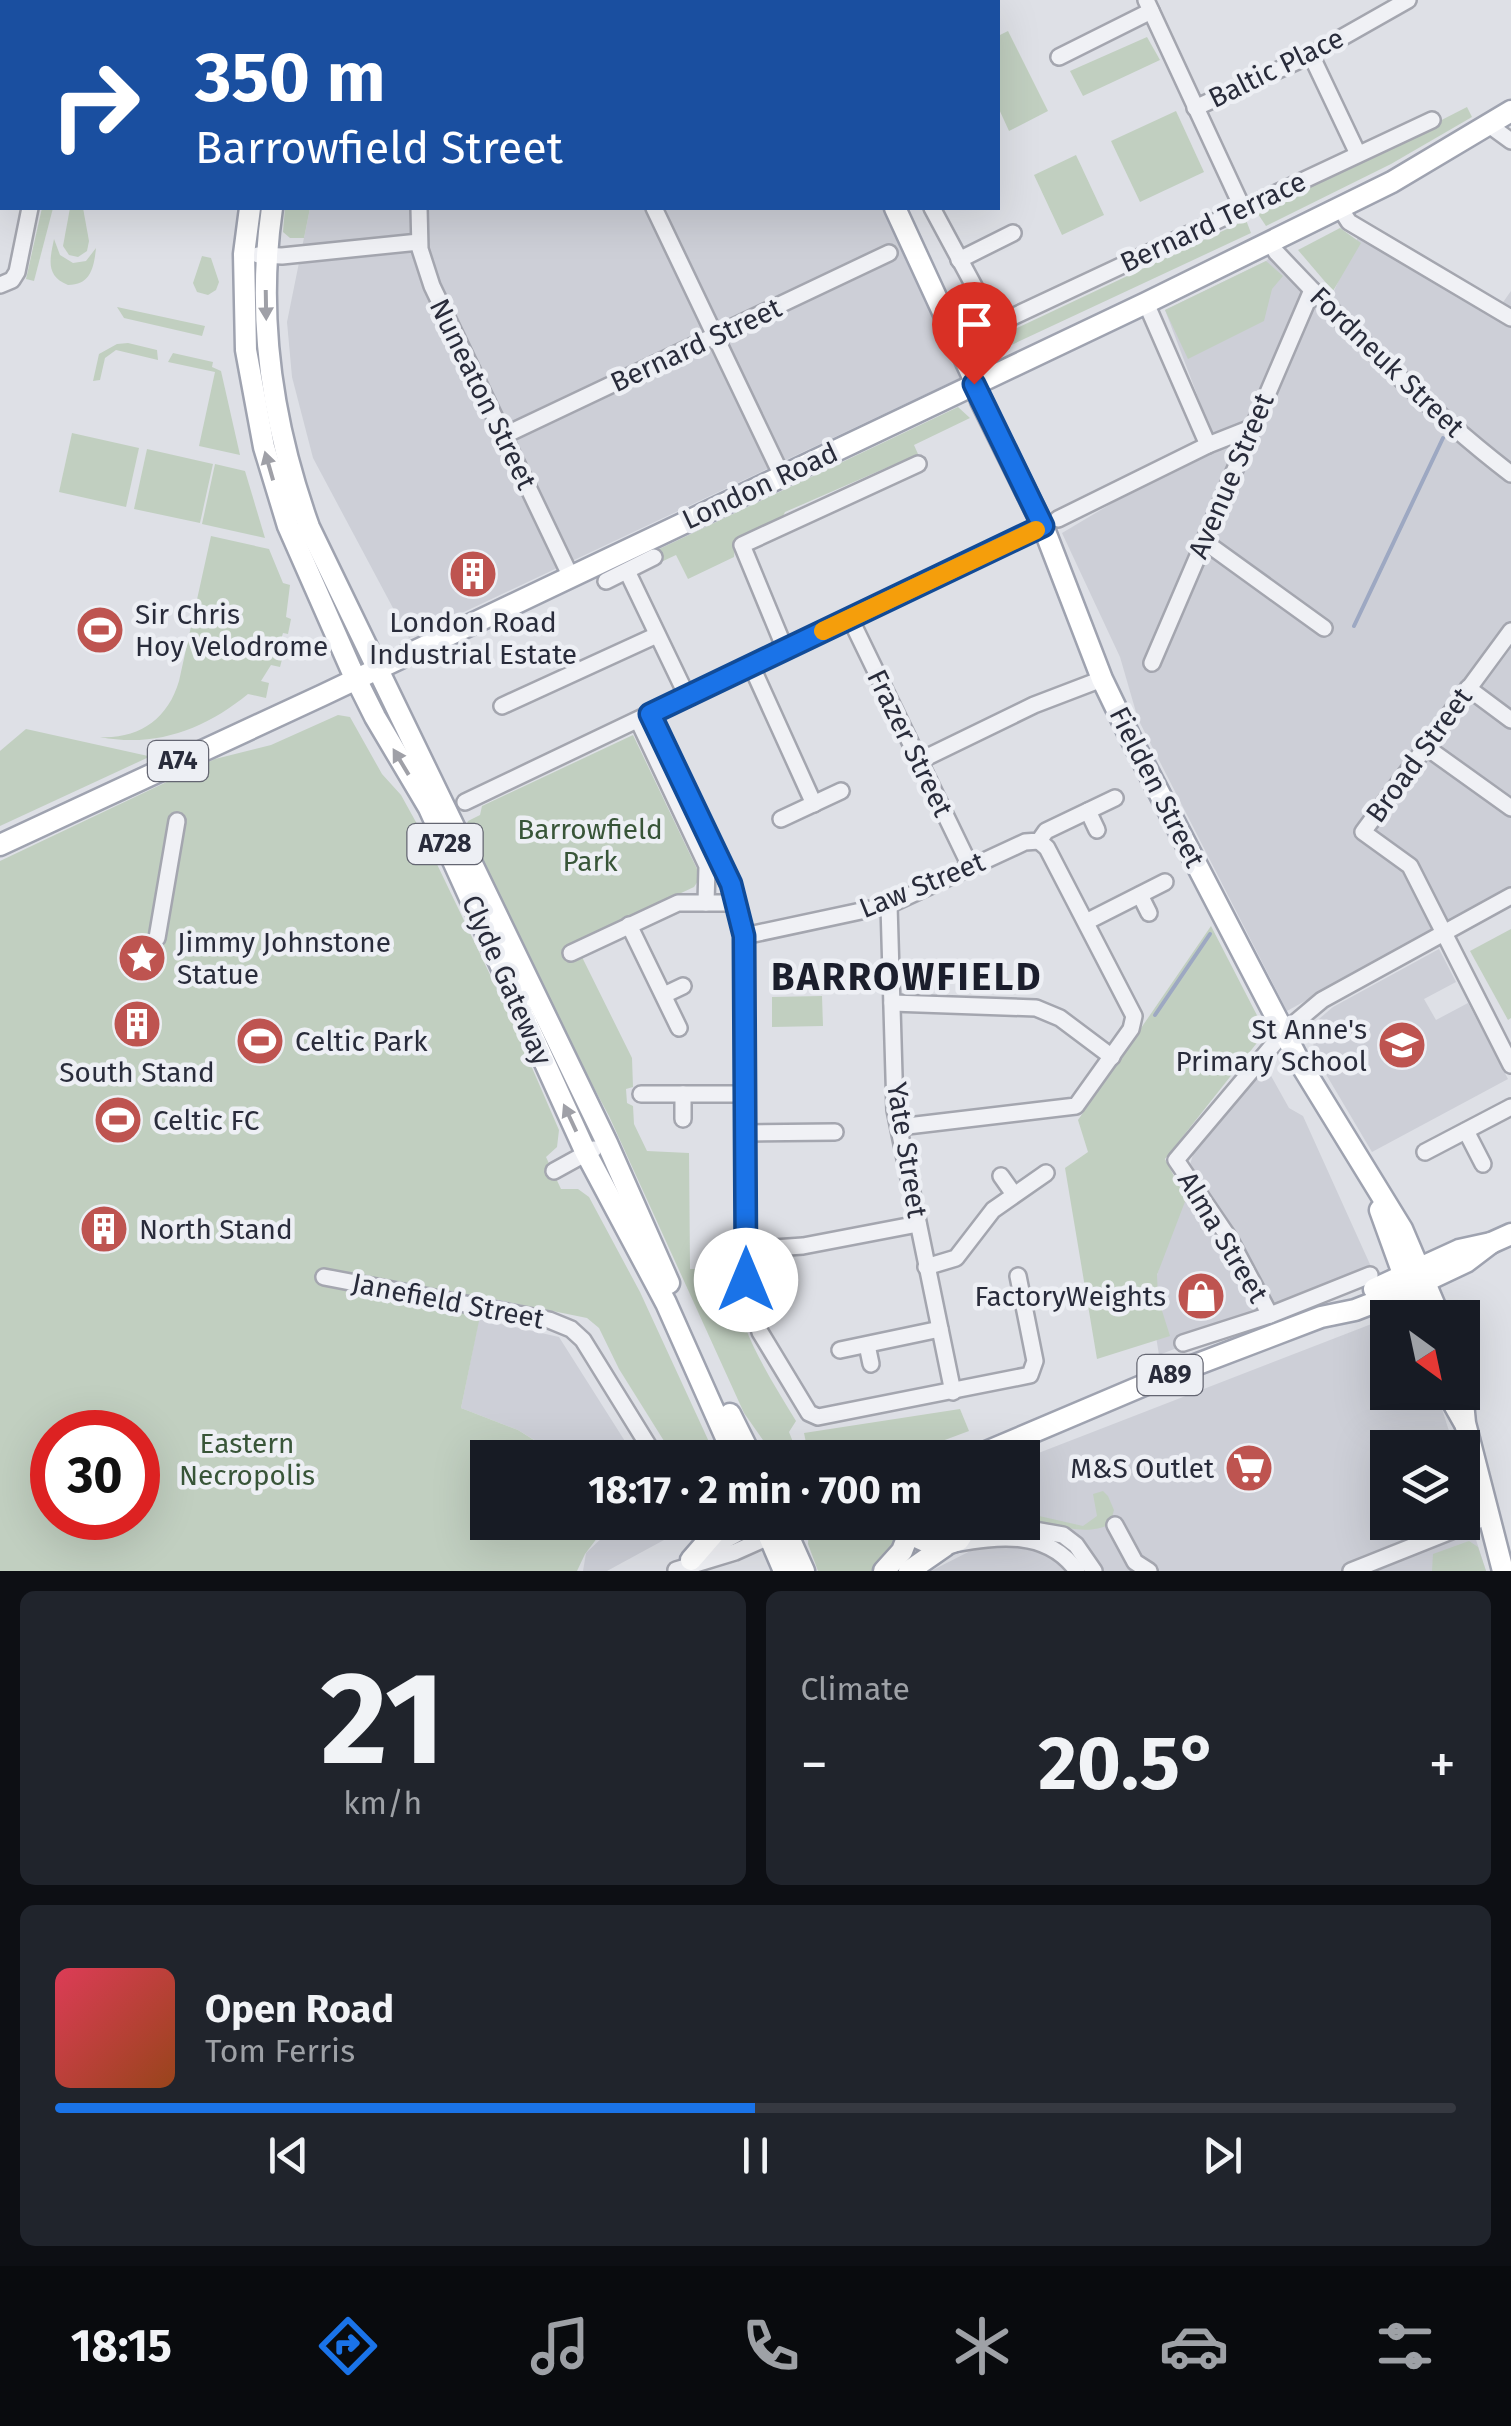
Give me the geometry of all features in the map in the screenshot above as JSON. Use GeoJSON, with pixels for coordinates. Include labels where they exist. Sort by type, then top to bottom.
{"type":"FeatureCollection","features":[{"type":"Feature","properties":{"kind":"main road","name":"London Road"},"geometry":{"type":"LineString","coordinates":[[0,845],[1340,208],[1420,167],[1511,111]]}},
{"type":"Feature","properties":{"kind":"main road","name":"Clyde Gateway"},"geometry":{"type":"LineString","coordinates":[[250,210],[244,254],[246,350],[269,468],[298,550],[356,679],[429,808],[586,1153],[666,1302],[727,1440]]}},
{"type":"Feature","properties":{"kind":"main road","name":"Clyde Gateway"},"geometry":{"type":"LineString","coordinates":[[272,210],[267,256],[268,348],[278,426],[309,527],[607,1143],[744,1440]]}},
{"type":"Feature","properties":{"kind":"main road","name":"Fielden Street"},"geometry":{"type":"LineString","coordinates":[[896,210],[974,384],[1050,522],[1102,679],[1284,1032],[1402,1229],[1415,1278]]}},
{"type":"Feature","properties":{"kind":"main road","name":"Fielden Street"},"geometry":{"type":"LineString","coordinates":[[1368,1176],[1415,1278]]}},
{"type":"Feature","properties":{"kind":"main road"},"geometry":{"type":"LineString","coordinates":[[1402,1229],[1427,1244],[1463,1256],[1439,1300]]}},
{"type":"Feature","properties":{"kind":"main road","name":"A89"},"geometry":{"type":"LineString","coordinates":[[1014,1440],[1078,1411],[1321,1318],[1355,1310],[1511,1234]]}},
{"type":"Feature","properties":{"kind":"main road"},"geometry":{"type":"LineString","coordinates":[[1415,1278],[1425,1300]]}},
{"type":"Feature","properties":{"kind":"main road"},"geometry":{"type":"LineString","coordinates":[[1457,1410],[1465,1423]]}},
{"type":"Feature","properties":{"kind":"main road"},"geometry":{"type":"LineString","coordinates":[[1464,1410],[1503,1571]]}},
{"type":"Feature","properties":{"kind":"main road"},"geometry":{"type":"LineString","coordinates":[[738,1428],[748,1440]]}},
{"type":"Feature","properties":{"kind":"main road"},"geometry":{"type":"LineString","coordinates":[[779,1540],[784,1571]]}},
{"type":"Feature","properties":{"kind":"main road"},"geometry":{"type":"LineString","coordinates":[[785,1540],[804,1571]]}},
{"type":"Feature","properties":{"kind":"main road"},"geometry":{"type":"LineString","coordinates":[[884,1571],[908,1540]]}},
{"type":"Feature","properties":{"kind":"main road"},"geometry":{"type":"LineString","coordinates":[[922,1540],[949,1545]]}},
{"type":"Feature","properties":{"kind":"main road"},"geometry":{"type":"LineString","coordinates":[[909,1571],[956,1540]]}},
{"type":"Feature","properties":{"kind":"main road"},"geometry":{"type":"LineString","coordinates":[[679,1568],[708,1541]]}},
{"type":"Feature","properties":{"kind":"street","name":"Baltic Place"},"geometry":{"type":"LineString","coordinates":[[1194,108],[1310,54],[1396,3]]}},
{"type":"Feature","properties":{"kind":"street"},"geometry":{"type":"LineString","coordinates":[[1059,58],[1149,5],[1242,209]]}},
{"type":"Feature","properties":{"kind":"street"},"geometry":{"type":"LineString","coordinates":[[1310,54],[1358,154]]}},
{"type":"Feature","properties":{"kind":"street","name":"Bernard Terrace"},"geometry":{"type":"LineString","coordinates":[[959,260],[995,325],[1432,120]]}},
{"type":"Feature","properties":{"kind":"street"},"geometry":{"type":"LineString","coordinates":[[1489,125],[1511,141]]}},
{"type":"Feature","properties":{"kind":"street"},"geometry":{"type":"LineString","coordinates":[[1340,208],[1349,222],[1511,318]]}},
{"type":"Feature","properties":{"kind":"street"},"geometry":{"type":"LineString","coordinates":[[4,284],[19,265],[30,210]]}},
{"type":"Feature","properties":{"kind":"street","name":"Nuneaton Street"},"geometry":{"type":"LineString","coordinates":[[419,210],[420,242],[432,286],[570,575]]}},
{"type":"Feature","properties":{"kind":"street"},"geometry":{"type":"LineString","coordinates":[[655,210],[782,476]]}},
{"type":"Feature","properties":{"kind":"street"},"geometry":{"type":"LineString","coordinates":[[933,210],[959,260],[1013,233]]}},
{"type":"Feature","properties":{"kind":"street"},"geometry":{"type":"LineString","coordinates":[[244,254],[267,256],[420,242]]}},
{"type":"Feature","properties":{"kind":"street","name":"Fordneuk Street"},"geometry":{"type":"LineString","coordinates":[[1270,242],[1312,290],[1457,433],[1511,474]]}},
{"type":"Feature","properties":{"kind":"street","name":"Bernard Street"},"geometry":{"type":"LineString","coordinates":[[503,436],[889,253]]}},
{"type":"Feature","properties":{"kind":"street","name":"Avenue Street"},"geometry":{"type":"LineString","coordinates":[[1152,663],[1312,290]]}},
{"type":"Feature","properties":{"kind":"street"},"geometry":{"type":"LineString","coordinates":[[1146,302],[1208,445]]}},
{"type":"Feature","properties":{"kind":"street"},"geometry":{"type":"LineString","coordinates":[[466,802],[1250,428]]}},
{"type":"Feature","properties":{"kind":"street"},"geometry":{"type":"LineString","coordinates":[[785,649],[742,545],[918,464]]}},
{"type":"Feature","properties":{"kind":"street"},"geometry":{"type":"LineString","coordinates":[[1205,542],[1324,628]]}},
{"type":"Feature","properties":{"kind":"street"},"geometry":{"type":"LineString","coordinates":[[606,580],[654,557]]}},
{"type":"Feature","properties":{"kind":"street"},"geometry":{"type":"LineString","coordinates":[[627,571],[687,696]]}},
{"type":"Feature","properties":{"kind":"street","name":"Frazer Street"},"geometry":{"type":"LineString","coordinates":[[850,618],[970,868]]}},
{"type":"Feature","properties":{"kind":"street","name":"Broad Street"},"geometry":{"type":"LineString","coordinates":[[1444,932],[1410,866],[1363,832],[1511,633]]}},
{"type":"Feature","properties":{"kind":"street"},"geometry":{"type":"LineString","coordinates":[[502,706],[658,636]]}},
{"type":"Feature","properties":{"kind":"street"},"geometry":{"type":"LineString","coordinates":[[751,666],[814,804]]}},
{"type":"Feature","properties":{"kind":"street"},"geometry":{"type":"LineString","coordinates":[[919,761],[1034,705],[1102,679]]}},
{"type":"Feature","properties":{"kind":"street"},"geometry":{"type":"LineString","coordinates":[[1468,688],[1511,720]]}},
{"type":"Feature","properties":{"kind":"street"},"geometry":{"type":"LineString","coordinates":[[644,717],[707,866],[706,903]]}},
{"type":"Feature","properties":{"kind":"street"},"geometry":{"type":"LineString","coordinates":[[644,717],[737,903],[744,936],[749,1298],[760,1332],[809,1413],[818,1417],[1026,1378],[1033,1372],[1035,1361],[1018,1276]]}},
{"type":"Feature","properties":{"kind":"street"},"geometry":{"type":"LineString","coordinates":[[1426,747],[1511,808]]}},
{"type":"Feature","properties":{"kind":"street"},"geometry":{"type":"LineString","coordinates":[[781,819],[841,791]]}},
{"type":"Feature","properties":{"kind":"street","name":"Law Street"},"geometry":{"type":"LineString","coordinates":[[744,936],[889,905],[1026,842],[1039,841],[1046,831],[1114,798]]}},
{"type":"Feature","properties":{"kind":"street"},"geometry":{"type":"LineString","coordinates":[[1088,811],[1097,830]]}},
{"type":"Feature","properties":{"kind":"street"},"geometry":{"type":"LineString","coordinates":[[156,938],[177,821]]}},
{"type":"Feature","properties":{"kind":"street"},"geometry":{"type":"LineString","coordinates":[[899,1127],[1076,1106],[1131,1029],[1134,1016],[1048,848],[1039,841]]}},
{"type":"Feature","properties":{"kind":"street"},"geometry":{"type":"LineString","coordinates":[[1086,922],[1165,882]]}},
{"type":"Feature","properties":{"kind":"street"},"geometry":{"type":"LineString","coordinates":[[1140,894],[1150,913]]}},
{"type":"Feature","properties":{"kind":"street"},"geometry":{"type":"LineString","coordinates":[[1284,1032],[1322,1000],[1511,896]]}},
{"type":"Feature","properties":{"kind":"street"},"geometry":{"type":"LineString","coordinates":[[571,953],[678,902],[737,903]]}},
{"type":"Feature","properties":{"kind":"street","name":"Yate Street"},"geometry":{"type":"LineString","coordinates":[[889,905],[895,1110],[953,1392]]}},
{"type":"Feature","properties":{"kind":"street"},"geometry":{"type":"LineString","coordinates":[[630,925],[680,1028]]}},
{"type":"Feature","properties":{"kind":"street"},"geometry":{"type":"LineString","coordinates":[[1444,932],[1511,1065]]}},
{"type":"Feature","properties":{"kind":"street"},"geometry":{"type":"LineString","coordinates":[[664,995],[683,986]]}},
{"type":"Feature","properties":{"kind":"street"},"geometry":{"type":"LineString","coordinates":[[892,1003],[1036,1008],[1060,1018],[1112,1057]]}},
{"type":"Feature","properties":{"kind":"street","name":"Alma Street"},"geometry":{"type":"LineString","coordinates":[[1270,1315],[1229,1238],[1176,1160],[1284,1032]]}},
{"type":"Feature","properties":{"kind":"street"},"geometry":{"type":"LineString","coordinates":[[641,1094],[745,1094]]}},
{"type":"Feature","properties":{"kind":"street"},"geometry":{"type":"LineString","coordinates":[[683,1094],[683,1119]]}},
{"type":"Feature","properties":{"kind":"street"},"geometry":{"type":"LineString","coordinates":[[1425,1152],[1511,1107]]}},
{"type":"Feature","properties":{"kind":"street"},"geometry":{"type":"LineString","coordinates":[[1466,1130],[1483,1164]]}},
{"type":"Feature","properties":{"kind":"street"},"geometry":{"type":"LineString","coordinates":[[745,1133],[835,1132]]}},
{"type":"Feature","properties":{"kind":"street"},"geometry":{"type":"LineString","coordinates":[[554,1171],[607,1143]]}},
{"type":"Feature","properties":{"kind":"street"},"geometry":{"type":"LineString","coordinates":[[926,1267],[956,1258],[992,1210],[1046,1172]]}},
{"type":"Feature","properties":{"kind":"street"},"geometry":{"type":"LineString","coordinates":[[1001,1176],[1012,1193]]}},
{"type":"Feature","properties":{"kind":"street"},"geometry":{"type":"LineString","coordinates":[[746,1250],[803,1246],[918,1224]]}},
{"type":"Feature","properties":{"kind":"street"},"geometry":{"type":"LineString","coordinates":[[1183,1343],[1270,1315],[1370,1274]]}},
{"type":"Feature","properties":{"kind":"street","name":"Janefield Street"},"geometry":{"type":"LineString","coordinates":[[324,1277],[536,1318],[571,1329],[587,1346],[645,1440]]}},
{"type":"Feature","properties":{"kind":"street"},"geometry":{"type":"LineString","coordinates":[[1005,1310],[1024,1306]]}},
{"type":"Feature","properties":{"kind":"street"},"geometry":{"type":"LineString","coordinates":[[840,1350],[940,1330]]}},
{"type":"Feature","properties":{"kind":"street"},"geometry":{"type":"LineString","coordinates":[[868,1344],[872,1364]]}},
{"type":"Feature","properties":{"kind":"street"},"geometry":{"type":"LineString","coordinates":[[1351,1571],[1489,1516]]}},
{"type":"Feature","properties":{"kind":"street"},"geometry":{"type":"LineString","coordinates":[[1115,1525],[1135,1562],[1149,1571]]}},
{"type":"Feature","properties":{"kind":"street"},"geometry":{"type":"LineString","coordinates":[[1040,1530],[1062,1534],[1076,1544],[1094,1571]]}},
{"type":"Feature","properties":{"kind":"street"},"geometry":{"type":"LineString","coordinates":[[949,1545],[997,1538],[1036,1541],[1063,1553],[1078,1571]]}},
{"type":"Feature","properties":{"kind":"street"},"geometry":{"type":"LineString","coordinates":[[679,1568],[744,1540]]}},
{"type":"Feature","properties":{"kind":"shaded area"},"geometry":{"type":"Polygon","coordinates":[[[310,210],[884,210],[964,376],[409,638],[313,458],[292,377],[287,322],[310,210]]]}},
{"type":"Feature","properties":{"kind":"shaded area"},"geometry":{"type":"Polygon","coordinates":[[[1358,237],[1496,312],[1511,291],[1511,892],[1449,921],[1287,1011],[1138,719],[1120,657],[1062,533],[1215,442],[1165,310],[1266,261],[1276,252],[1322,300],[1334,291],[1358,237]]]}},
{"type":"Feature","properties":{"kind":"shaded area","name":"St Anne's Primary School"},"geometry":{"type":"Polygon","coordinates":[[[1439,949],[1456,982],[1424,999],[1436,1020],[1468,1003],[1508,1079],[1372,1152],[1314,1054],[1313,1037],[1319,1019],[1333,1007],[1439,949]]]}},
{"type":"Feature","properties":{"kind":"shaded area"},"geometry":{"type":"Polygon","coordinates":[[[1265,1065],[1289,1108],[1303,1116],[1373,1271],[1159,1355],[1150,1299],[1195,1148],[1265,1065]]]}},
{"type":"Feature","properties":{"kind":"shaded area"},"geometry":{"type":"Polygon","coordinates":[[[479,1319],[559,1337],[624,1440],[534,1440],[461,1408],[479,1319]]]}},
{"type":"Feature","properties":{"kind":"shaded area"},"geometry":{"type":"Polygon","coordinates":[[[1370,1325],[1370,1410],[1442,1410],[1449,1430],[1370,1430],[1370,1540],[1476,1540],[1486,1571],[931,1571],[980,1546],[981,1540],[1040,1540],[1040,1452],[1370,1325]]]}},
{"type":"Feature","properties":{"kind":"shaded area"},"geometry":{"type":"Polygon","coordinates":[[[600,1540],[664,1540],[607,1571],[583,1571],[586,1553],[600,1540]]]}},
{"type":"Feature","properties":{"kind":"green space"},"geometry":{"type":"Polygon","coordinates":[[[1008,31],[1048,111],[1009,131],[1000,111],[1000,35],[1008,31]]]}},
{"type":"Feature","properties":{"kind":"green space"},"geometry":{"type":"Polygon","coordinates":[[[1147,37],[1160,60],[1083,96],[1070,71],[1147,37]]]}},
{"type":"Feature","properties":{"kind":"green space"},"geometry":{"type":"Polygon","coordinates":[[[1467,107],[1472,117],[1391,164],[1266,226],[1258,214],[1467,107]]]}},
{"type":"Feature","properties":{"kind":"green space"},"geometry":{"type":"Polygon","coordinates":[[[1176,111],[1204,172],[1140,202],[1111,141],[1176,111]]]}},
{"type":"Feature","properties":{"kind":"green space"},"geometry":{"type":"Polygon","coordinates":[[[1076,155],[1104,215],[1062,235],[1034,175],[1076,155]]]}},
{"type":"Feature","properties":{"kind":"green space"},"geometry":{"type":"Polygon","coordinates":[[[42,210],[52,210],[34,281],[26,279],[42,210]]]}},
{"type":"Feature","properties":{"kind":"green space"},"geometry":{"type":"Polygon","coordinates":[[[70,210],[83,210],[87,251],[78,257],[69,255],[63,246],[70,210]]]}},
{"type":"Feature","properties":{"kind":"green space"},"geometry":{"type":"Polygon","coordinates":[[[285,210],[310,210],[304,238],[290,238],[283,232],[285,210]]]}},
{"type":"Feature","properties":{"kind":"green space"},"geometry":{"type":"Polygon","coordinates":[[[1246,220],[1251,233],[990,355],[970,325],[983,318],[1000,336],[1246,220]]]}},
{"type":"Feature","properties":{"kind":"green space"},"geometry":{"type":"Polygon","coordinates":[[[1340,228],[1361,243],[1333,291],[1298,250],[1340,228]]]}},
{"type":"Feature","properties":{"kind":"green space"},"geometry":{"type":"Polygon","coordinates":[[[54,239],[60,255],[73,263],[86,261],[96,248],[92,268],[82,282],[68,285],[52,272],[54,239]]]}},
{"type":"Feature","properties":{"kind":"green space"},"geometry":{"type":"Polygon","coordinates":[[[202,256],[211,258],[219,282],[208,295],[197,292],[193,283],[202,256]]]}},
{"type":"Feature","properties":{"kind":"green space"},"geometry":{"type":"Polygon","coordinates":[[[1266,261],[1283,276],[1272,289],[1264,321],[1188,359],[1165,310],[1266,261]]]}},
{"type":"Feature","properties":{"kind":"green space"},"geometry":{"type":"Polygon","coordinates":[[[117,307],[205,326],[202,336],[124,318],[117,307]]]}},
{"type":"Feature","properties":{"kind":"green space"},"geometry":{"type":"Polygon","coordinates":[[[128,343],[157,350],[158,360],[116,350],[105,358],[100,380],[93,381],[99,354],[128,343]]]}},
{"type":"Feature","properties":{"kind":"green space"},"geometry":{"type":"Polygon","coordinates":[[[173,353],[213,362],[212,367],[221,371],[240,455],[199,446],[215,372],[168,362],[173,353]]]}},
{"type":"Feature","properties":{"kind":"green space"},"geometry":{"type":"Polygon","coordinates":[[[958,407],[970,418],[914,445],[918,454],[785,512],[782,518],[740,538],[734,557],[688,579],[676,555],[661,562],[655,551],[958,407]]]}},
{"type":"Feature","properties":{"kind":"green space"},"geometry":{"type":"Polygon","coordinates":[[[72,433],[139,448],[126,507],[59,492],[72,433]]]}},
{"type":"Feature","properties":{"kind":"green space"},"geometry":{"type":"Polygon","coordinates":[[[147,449],[213,464],[200,523],[134,509],[147,449]]]}},
{"type":"Feature","properties":{"kind":"green space"},"geometry":{"type":"Polygon","coordinates":[[[215,464],[245,471],[265,538],[202,524],[215,464]]]}},
{"type":"Feature","properties":{"kind":"green space"},"geometry":{"type":"Polygon","coordinates":[[[211,536],[269,549],[283,583],[290,585],[286,617],[291,619],[288,634],[283,633],[278,650],[284,652],[280,667],[271,665],[261,681],[269,683],[266,698],[248,694],[215,717],[179,733],[141,740],[100,737],[139,730],[168,706],[179,681],[211,536]]]}},
{"type":"Feature","properties":{"kind":"green space","name":"Celtic Park"},"geometry":{"type":"Polygon","coordinates":[[[338,715],[350,717],[422,833],[507,1010],[559,1130],[557,1147],[546,1157],[561,1189],[578,1189],[589,1197],[640,1292],[708,1440],[663,1440],[619,1369],[599,1328],[587,1318],[484,1297],[461,1408],[534,1440],[470,1440],[470,1540],[596,1540],[577,1571],[0,1571],[0,861],[215,759],[271,745],[338,715]]]}},
{"type":"Feature","properties":{"kind":"green space"},"geometry":{"type":"Polygon","coordinates":[[[26,729],[149,757],[0,826],[0,751],[26,729]]]}},
{"type":"Feature","properties":{"kind":"green space","name":"Barrowfield Park"},"geometry":{"type":"Polygon","coordinates":[[[633,735],[698,871],[698,881],[694,887],[565,947],[571,960],[581,955],[632,1058],[633,1087],[626,1089],[627,1103],[633,1106],[634,1124],[647,1151],[689,1153],[690,1269],[699,1269],[713,1285],[733,1283],[750,1338],[796,1421],[789,1432],[792,1440],[763,1440],[744,1413],[609,1116],[536,980],[465,828],[468,821],[480,815],[482,806],[633,735]]]}},
{"type":"Feature","properties":{"kind":"green space"},"geometry":{"type":"Polygon","coordinates":[[[1211,926],[1262,1025],[1260,1039],[1165,1159],[1186,1199],[1157,1275],[1158,1298],[1170,1336],[1097,1359],[1065,1168],[1088,1152],[1078,1120],[1211,926]]]}},
{"type":"Feature","properties":{"kind":"green space"},"geometry":{"type":"Polygon","coordinates":[[[1511,929],[1511,1018],[1508,1020],[1470,951],[1511,929]]]}},
{"type":"Feature","properties":{"kind":"green space"},"geometry":{"type":"Polygon","coordinates":[[[822,996],[823,1026],[772,1027],[772,997],[822,996]]]}},
{"type":"Feature","properties":{"kind":"green space"},"geometry":{"type":"Polygon","coordinates":[[[960,1409],[969,1431],[945,1440],[805,1440],[804,1433],[960,1409]]]}},
{"type":"Feature","properties":{"kind":"green space"},"geometry":{"type":"Polygon","coordinates":[[[1103,1491],[1108,1496],[1114,1510],[1110,1524],[1090,1530],[1040,1521],[1040,1516],[1083,1526],[1097,1516],[1093,1494],[1103,1491]]]}},
{"type":"Feature","properties":{"kind":"green space"},"geometry":{"type":"Polygon","coordinates":[[[808,1540],[898,1540],[872,1571],[818,1571],[808,1540]]]}},
{"type":"Feature","properties":{"kind":"green space"},"geometry":{"type":"Polygon","coordinates":[[[1469,1541],[1478,1547],[1486,1571],[1432,1571],[1433,1554],[1469,1541]]]}},
{"type":"Feature","properties":{"kind":"waterway"},"geometry":{"type":"LineString","coordinates":[[1354,626],[1443,438]]}},
{"type":"Feature","properties":{"kind":"waterway"},"geometry":{"type":"LineString","coordinates":[[1155,1015],[1210,934]]}},
{"type":"Feature","properties":{"kind":"slow traffic"},"geometry":{"type":"LineString","coordinates":[[823,631],[1036,530]]}},
{"type":"Feature","properties":{"kind":"place","name":"London Road Industrial Estate"},"geometry":{"type":"Point","coordinates":[473,574]}},
{"type":"Feature","properties":{"kind":"place","name":"Sir Chris Hoy Velodrome"},"geometry":{"type":"Point","coordinates":[100,630]}},
{"type":"Feature","properties":{"kind":"place","name":"Jimmy Johnstone Statue"},"geometry":{"type":"Point","coordinates":[142,958]}},
{"type":"Feature","properties":{"kind":"place","name":"South Stand"},"geometry":{"type":"Point","coordinates":[137,1024]}},
{"type":"Feature","properties":{"kind":"place","name":"Celtic Park"},"geometry":{"type":"Point","coordinates":[260,1041]}},
{"type":"Feature","properties":{"kind":"place","name":"St Anne's Primary School"},"geometry":{"type":"Point","coordinates":[1402,1045]}},
{"type":"Feature","properties":{"kind":"place","name":"Celtic FC"},"geometry":{"type":"Point","coordinates":[118,1120]}},
{"type":"Feature","properties":{"kind":"place","name":"North Stand"},"geometry":{"type":"Point","coordinates":[104,1229]}},
{"type":"Feature","properties":{"kind":"place","name":"FactoryWeights"},"geometry":{"type":"Point","coordinates":[1201,1296]}},
{"type":"Feature","properties":{"kind":"place","name":"M&S Outlet"},"geometry":{"type":"Point","coordinates":[1249,1468]}},
{"type":"Feature","properties":{"kind":"district","name":"BARROWFIELD"},"geometry":{"type":"Point","coordinates":[907,977]}},
{"type":"Feature","properties":{"kind":"route"},"geometry":{"type":"LineString","coordinates":[[746,1280],[744,936],[731,884],[650,714],[1043,526],[974,384]]}},
{"type":"Feature","properties":{"kind":"park label","name":"Eastern Necropolis"},"geometry":{"type":"Point","coordinates":[247,1459]}}]}
